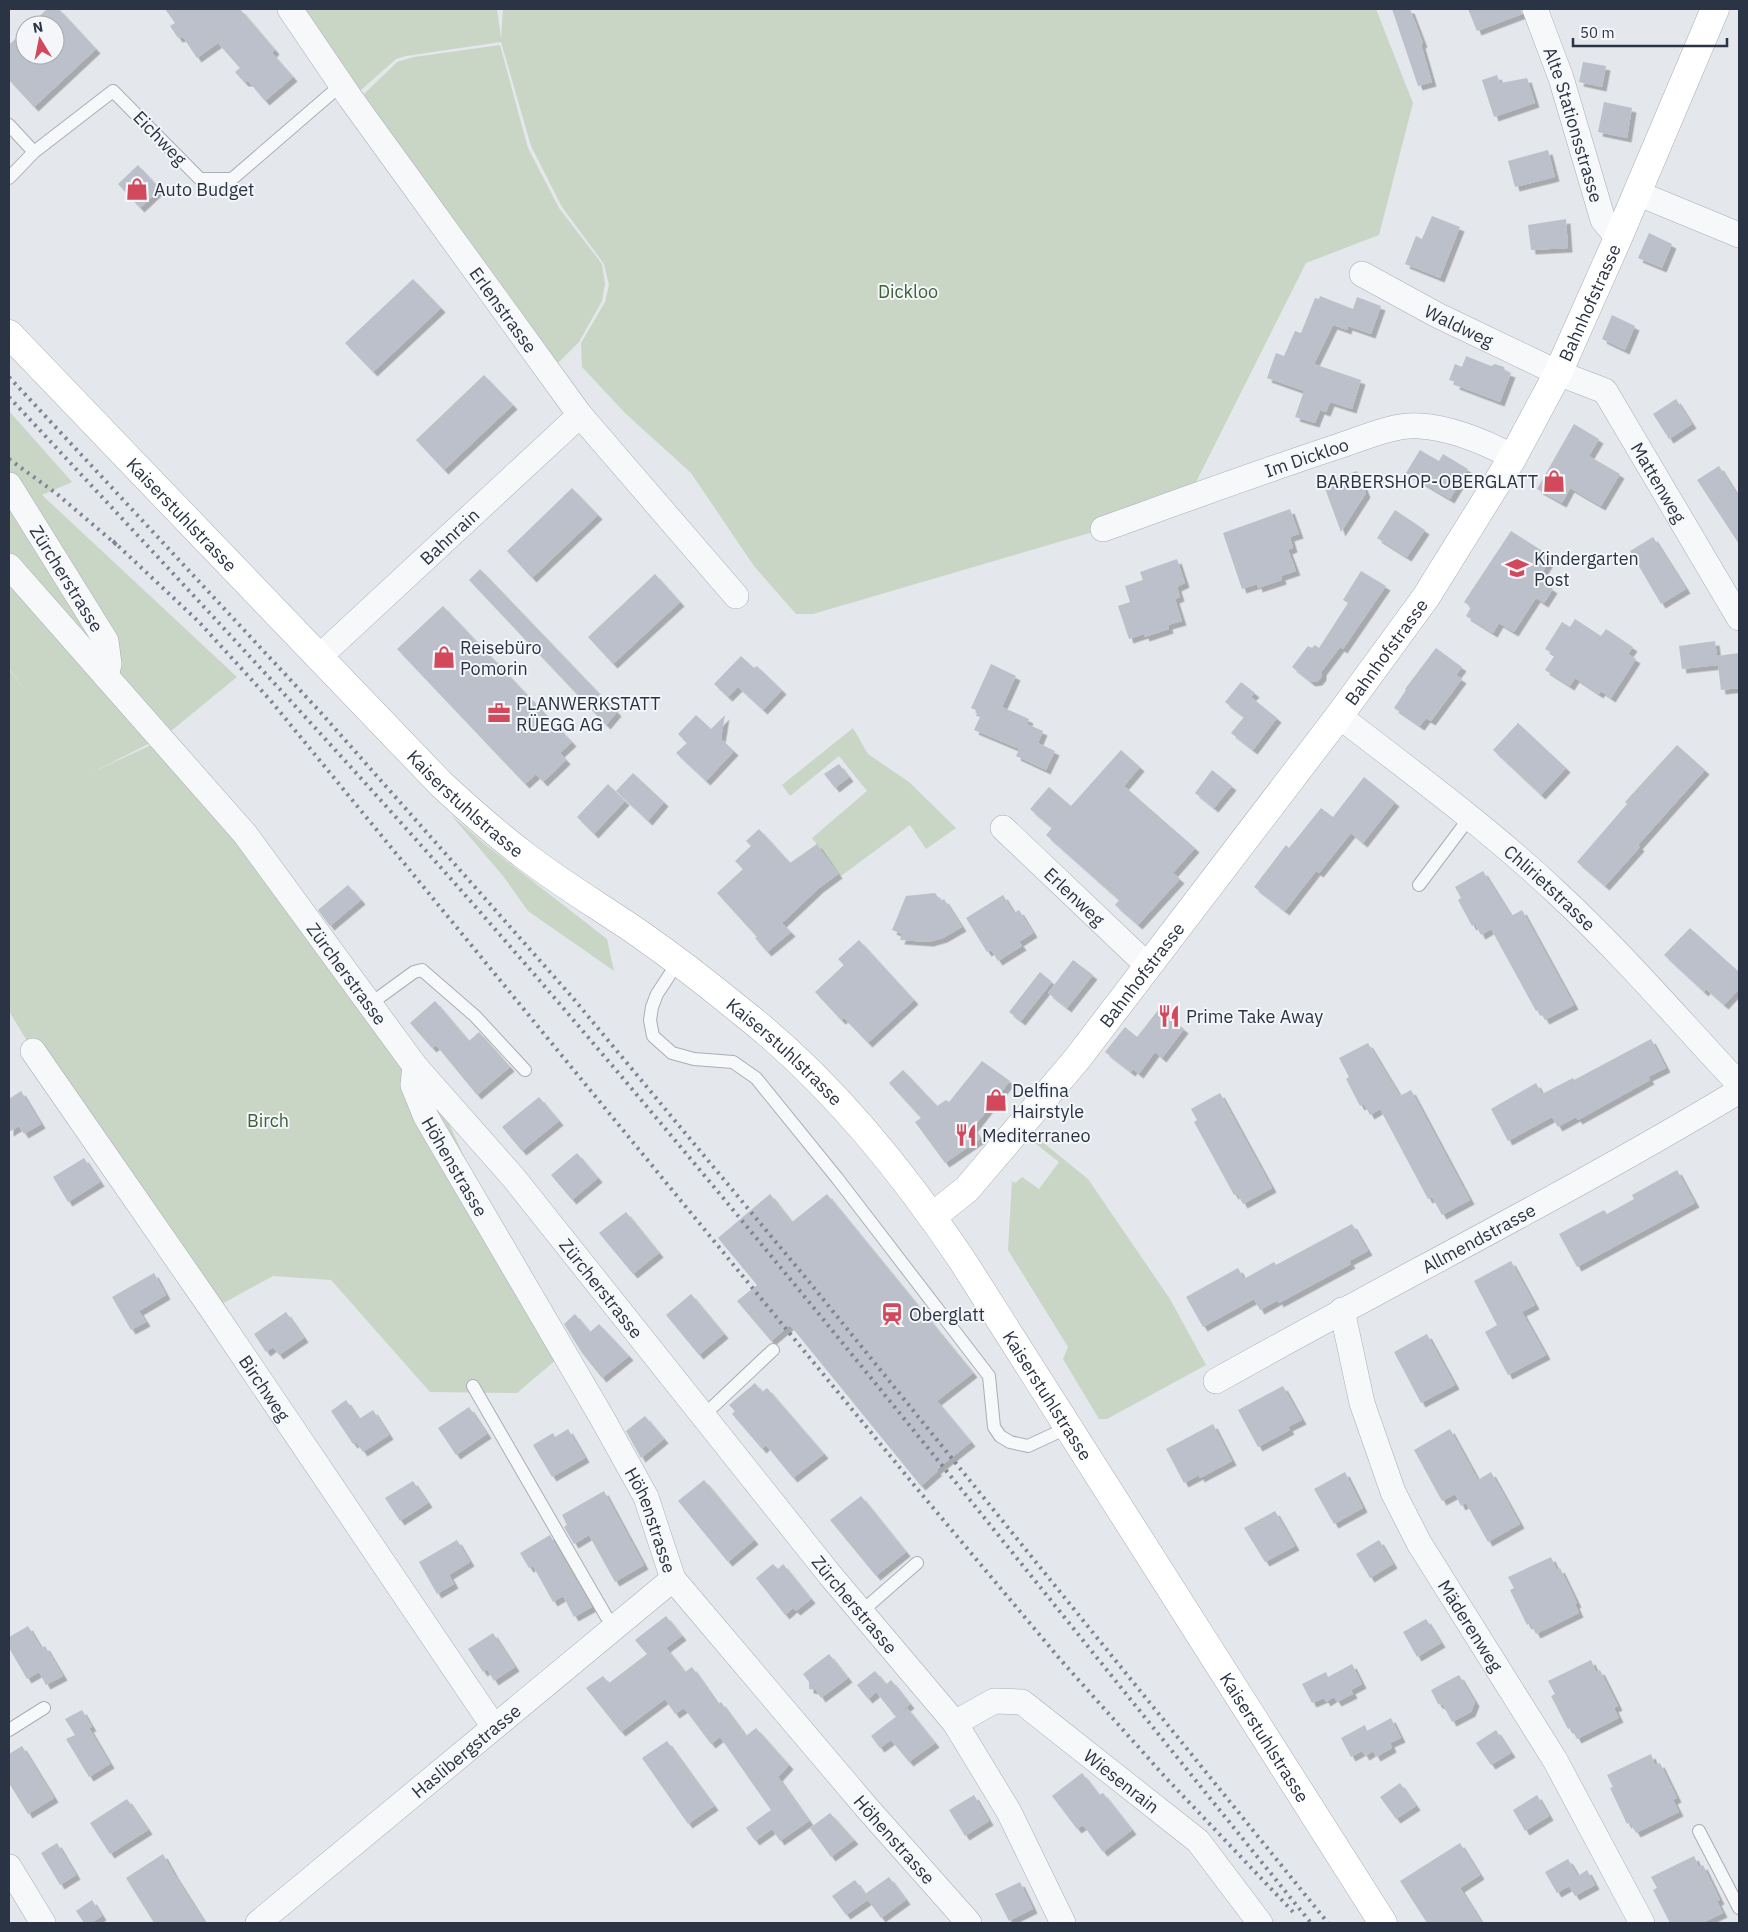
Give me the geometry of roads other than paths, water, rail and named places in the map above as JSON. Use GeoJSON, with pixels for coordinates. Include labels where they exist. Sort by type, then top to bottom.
{"type":"FeatureCollection","features":[{"type":"Feature","properties":{"kind":"main road","name":"Bahnhofstrasse"},"geometry":{"type":"LineString","coordinates":[[933,1216],[967,1189],[1076,1059],[1339,716],[1426,597],[1513,457],[1558,373],[1618,238],[1715,9]]}},
{"type":"Feature","properties":{"kind":"main road","name":"Kaiserstuhlstrasse"},"geometry":{"type":"LineString","coordinates":[[9,334],[441,784],[484,823],[526,857],[678,962],[743,1012],[790,1053],[883,1151],[933,1216],[1069,1426],[1383,1923]]}},
{"type":"Feature","properties":{"kind":"street","name":"Erlenstrasse"},"geometry":{"type":"LineString","coordinates":[[290,9],[341,86],[580,414],[736,596]]}},
{"type":"Feature","properties":{"kind":"street","name":"Alte Stationsstrasse"},"geometry":{"type":"LineString","coordinates":[[1535,9],[1561,78],[1603,220],[1618,238]]}},
{"type":"Feature","properties":{"kind":"street"},"geometry":{"type":"LineString","coordinates":[[1637,193],[1739,235]]}},
{"type":"Feature","properties":{"kind":"street","name":"Waldweg"},"geometry":{"type":"LineString","coordinates":[[1362,274],[1558,373]]}},
{"type":"Feature","properties":{"kind":"street","name":"Mattenweg"},"geometry":{"type":"LineString","coordinates":[[1558,373],[1605,391],[1739,618]]}},
{"type":"Feature","properties":{"kind":"street","name":"Bahnrain"},"geometry":{"type":"LineString","coordinates":[[318,658],[580,414]]}},
{"type":"Feature","properties":{"kind":"street","name":"Im Dickloo"},"geometry":{"type":"LineString","coordinates":[[1103,529],[1306,457],[1399,427],[1419,426],[1449,431],[1498,449],[1513,457]]}},
{"type":"Feature","properties":{"kind":"street","name":"Zürcherstrasse"},"geometry":{"type":"LineString","coordinates":[[9,484],[106,641],[109,664],[106,676]]}},
{"type":"Feature","properties":{"kind":"street","name":"Zürcherstrasse"},"geometry":{"type":"LineString","coordinates":[[9,566],[245,834],[415,1066],[513,1177],[861,1612],[955,1723],[1009,1812],[1063,1923]]}},
{"type":"Feature","properties":{"kind":"street","name":"Chlirietstrasse"},"geometry":{"type":"LineString","coordinates":[[1339,716],[1470,817],[1556,891],[1616,949],[1739,1084]]}},
{"type":"Feature","properties":{"kind":"street","name":"Erlenweg"},"geometry":{"type":"LineString","coordinates":[[1003,828],[1147,965]]}},
{"type":"Feature","properties":{"kind":"street","name":"Birchweg"},"geometry":{"type":"LineString","coordinates":[[33,1051],[494,1727]]}},
{"type":"Feature","properties":{"kind":"street","name":"Höhenstrasse"},"geometry":{"type":"LineString","coordinates":[[415,1066],[413,1085],[426,1117],[601,1416],[646,1497],[673,1578],[867,1808],[969,1923]]}},
{"type":"Feature","properties":{"kind":"street","name":"Allmendstrasse"},"geometry":{"type":"LineString","coordinates":[[1216,1382],[1342,1310],[1497,1229],[1739,1091]]}},
{"type":"Feature","properties":{"kind":"street","name":"Mäderenweg"},"geometry":{"type":"LineString","coordinates":[[1342,1310],[1362,1403],[1393,1492],[1419,1543],[1555,1760],[1642,1923]]}},
{"type":"Feature","properties":{"kind":"street","name":"Haslibergstrasse"},"geometry":{"type":"LineString","coordinates":[[258,1923],[673,1578]]}},
{"type":"Feature","properties":{"kind":"street","name":"Wiesenrain"},"geometry":{"type":"LineString","coordinates":[[955,1723],[994,1701],[1022,1702],[1198,1841],[1260,1923]]}},
{"type":"Feature","properties":{"kind":"street"},"geometry":{"type":"LineString","coordinates":[[12,1881],[43,1923]]}},
{"type":"Feature","properties":{"kind":"lane","name":"Eichweg"},"geometry":{"type":"LineString","coordinates":[[34,152],[113,91],[200,179],[232,179],[341,86]]}},
{"type":"Feature","properties":{"kind":"lane"},"geometry":{"type":"LineString","coordinates":[[9,178],[34,152],[11,133]]}},
{"type":"Feature","properties":{"kind":"lane"},"geometry":{"type":"LineString","coordinates":[[1419,885],[1470,817]]}},
{"type":"Feature","properties":{"kind":"lane"},"geometry":{"type":"LineString","coordinates":[[678,962],[657,994],[652,1007],[650,1020],[654,1036],[672,1053],[694,1059],[733,1062],[756,1078],[843,1185],[989,1376],[994,1427],[1000,1436],[1010,1442],[1028,1446],[1069,1426]]}},
{"type":"Feature","properties":{"kind":"lane"},"geometry":{"type":"LineString","coordinates":[[370,1004],[414,972],[422,970],[475,1016],[525,1070]]}},
{"type":"Feature","properties":{"kind":"lane"},"geometry":{"type":"LineString","coordinates":[[703,1416],[773,1350]]}},
{"type":"Feature","properties":{"kind":"lane"},"geometry":{"type":"LineString","coordinates":[[473,1386],[606,1616],[615,1627]]}},
{"type":"Feature","properties":{"kind":"lane"},"geometry":{"type":"LineString","coordinates":[[861,1612],[917,1563]]}},
{"type":"Feature","properties":{"kind":"lane"},"geometry":{"type":"LineString","coordinates":[[9,1730],[44,1708]]}},
{"type":"Feature","properties":{"kind":"lane"},"geometry":{"type":"LineString","coordinates":[[1699,1832],[1739,1908]]}},
{"type":"Feature","properties":{"kind":"railway"},"geometry":{"type":"LineString","coordinates":[[9,377],[323,715],[572,997],[810,1283],[1328,1923]]}},
{"type":"Feature","properties":{"kind":"railway"},"geometry":{"type":"LineString","coordinates":[[9,397],[424,848],[558,1002],[844,1344],[1311,1923]]}},
{"type":"Feature","properties":{"kind":"railway"},"geometry":{"type":"LineString","coordinates":[[9,459],[57,494],[118,546]]}},
{"type":"Feature","properties":{"kind":"railway"},"geometry":{"type":"LineString","coordinates":[[113,541],[199,622],[271,701],[919,1491],[1059,1658],[1166,1778],[1296,1915]]}},
{"type":"Feature","properties":{"kind":"place","name":"Auto Budget"},"geometry":{"type":"Point","coordinates":[137,189]}},
{"type":"Feature","properties":{"kind":"place","name":"BARBERSHOP-OBERGLATT"},"geometry":{"type":"Point","coordinates":[1554,481]}},
{"type":"Feature","properties":{"kind":"place","name":"Kindergarten Post"},"geometry":{"type":"Point","coordinates":[1517,568]}},
{"type":"Feature","properties":{"kind":"place","name":"Reisebüro Pomorin"},"geometry":{"type":"Point","coordinates":[444,657]}},
{"type":"Feature","properties":{"kind":"place","name":"PLANWERKSTATT RÜEGG AG"},"geometry":{"type":"Point","coordinates":[499,713]}},
{"type":"Feature","properties":{"kind":"place","name":"Prime Take Away"},"geometry":{"type":"Point","coordinates":[1169,1016]}},
{"type":"Feature","properties":{"kind":"place","name":"Delfina Hairstyle"},"geometry":{"type":"Point","coordinates":[996,1100]}},
{"type":"Feature","properties":{"kind":"place","name":"Mediterraneo"},"geometry":{"type":"Point","coordinates":[966,1135]}},
{"type":"Feature","properties":{"kind":"place","name":"Oberglatt"},"geometry":{"type":"Point","coordinates":[892,1314]}},
{"type":"Feature","properties":{"kind":"park label","name":"Dickloo"},"geometry":{"type":"Point","coordinates":[908,291]}},
{"type":"Feature","properties":{"kind":"park label","name":"Birch"},"geometry":{"type":"Point","coordinates":[268,1120]}}]}
